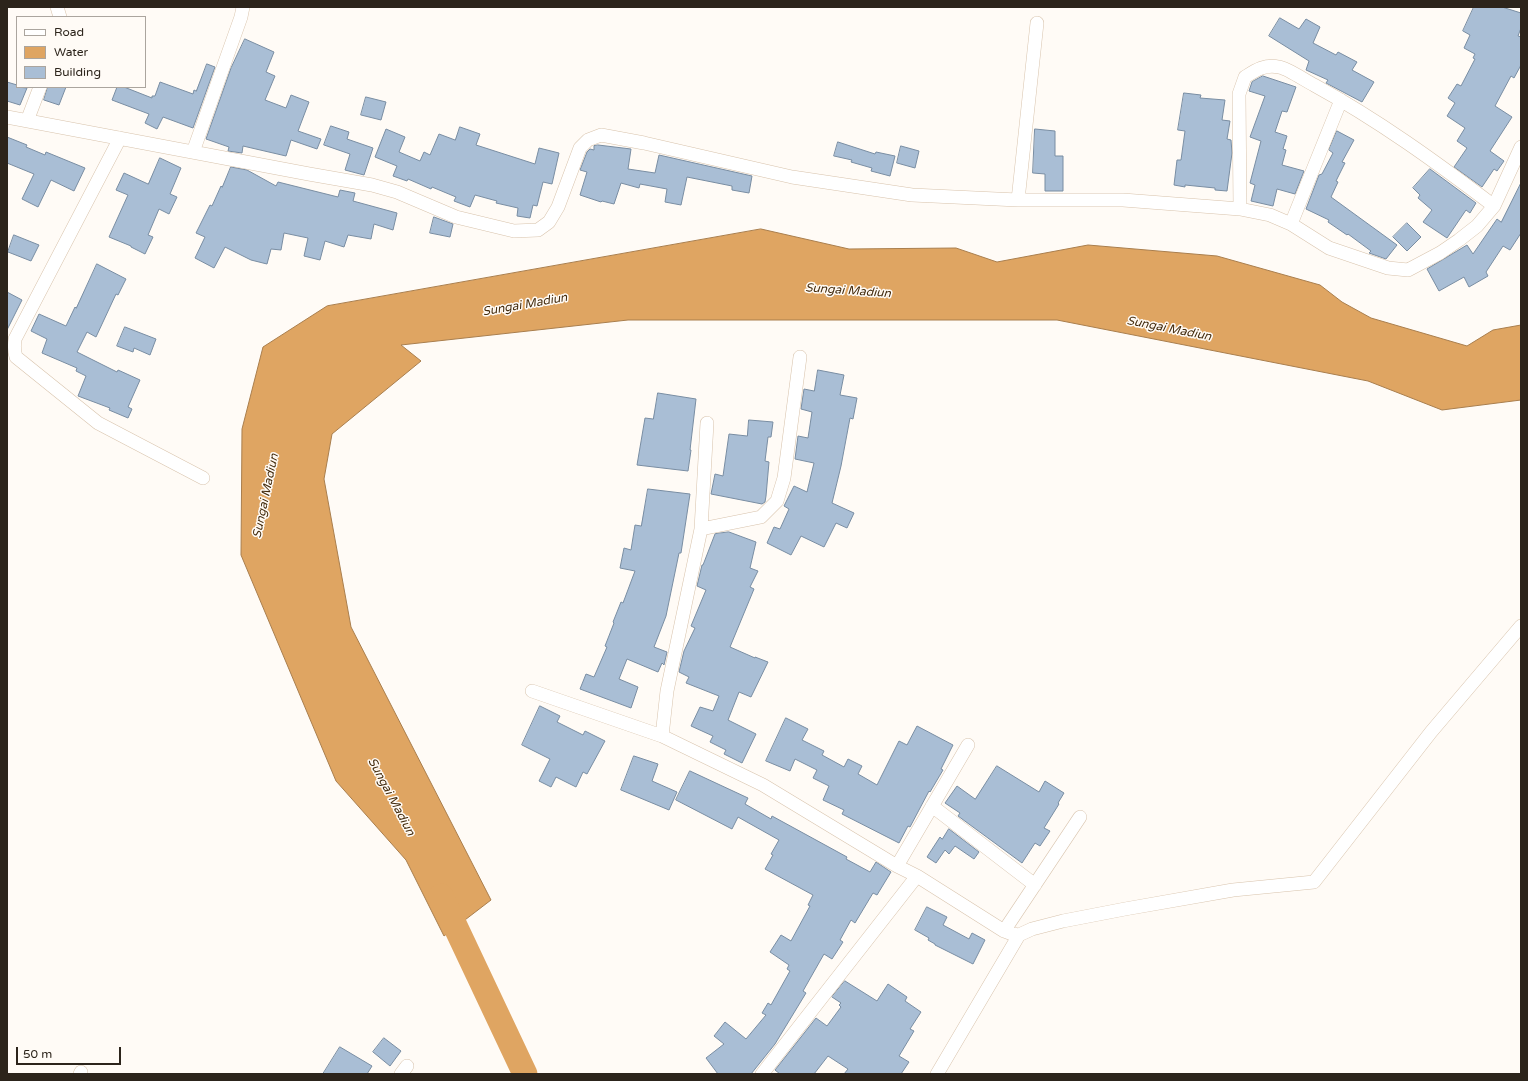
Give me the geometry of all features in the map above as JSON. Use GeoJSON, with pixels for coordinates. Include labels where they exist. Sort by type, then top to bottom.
{"type":"FeatureCollection","features":[{"type":"Feature","properties":{"kind":"street"},"geometry":{"type":"LineString","coordinates":[[193,152],[241,17],[243,7]]}},
{"type":"Feature","properties":{"kind":"street"},"geometry":{"type":"LineString","coordinates":[[1018,200],[1037,23]]}},
{"type":"Feature","properties":{"kind":"street"},"geometry":{"type":"LineString","coordinates":[[1240,209],[1239,94],[1245,77],[1262,67],[1280,67],[1341,100],[1382,125],[1430,158],[1494,206]]}},
{"type":"Feature","properties":{"kind":"street"},"geometry":{"type":"LineString","coordinates":[[27,120],[40,88]]}},
{"type":"Feature","properties":{"kind":"street"},"geometry":{"type":"LineString","coordinates":[[1291,224],[1341,100]]}},
{"type":"Feature","properties":{"kind":"street"},"geometry":{"type":"LineString","coordinates":[[7,117],[309,174],[372,184],[397,192],[456,217],[514,231],[538,230],[549,222],[558,207],[580,148],[588,140],[601,135],[644,143],[792,177],[912,195],[1018,200],[1123,200],[1240,209],[1270,215],[1291,224],[1329,248],[1388,268],[1408,270],[1440,253],[1477,226],[1494,206],[1521,146]]}},
{"type":"Feature","properties":{"kind":"street"},"geometry":{"type":"LineString","coordinates":[[120,138],[15,339],[14,346],[16,357],[98,423],[203,478]]}},
{"type":"Feature","properties":{"kind":"street"},"geometry":{"type":"LineString","coordinates":[[702,529],[761,518],[776,501],[784,478],[800,357]]}},
{"type":"Feature","properties":{"kind":"street"},"geometry":{"type":"LineString","coordinates":[[662,736],[666,691],[702,529],[707,423]]}},
{"type":"Feature","properties":{"kind":"street"},"geometry":{"type":"LineString","coordinates":[[532,691],[662,736],[763,786],[897,866],[917,876],[1004,930],[1012,934],[1019,935],[1063,921],[1125,909],[1233,890],[1314,882],[1431,732],[1521,626]]}},
{"type":"Feature","properties":{"kind":"street"},"geometry":{"type":"LineString","coordinates":[[897,866],[968,744]]}},
{"type":"Feature","properties":{"kind":"street"},"geometry":{"type":"LineString","coordinates":[[932,806],[1035,885]]}},
{"type":"Feature","properties":{"kind":"street"},"geometry":{"type":"LineString","coordinates":[[1004,930],[1080,817]]}},
{"type":"Feature","properties":{"kind":"street"},"geometry":{"type":"LineString","coordinates":[[762,1074],[917,876]]}},
{"type":"Feature","properties":{"kind":"street"},"geometry":{"type":"LineString","coordinates":[[937,1074],[1019,935]]}},
{"type":"Feature","properties":{"kind":"water"},"geometry":{"type":"Polygon","coordinates":[[[761,229],[849,249],[956,248],[997,262],[1088,245],[1217,256],[1320,285],[1342,302],[1371,318],[1467,346],[1493,330],[1521,325],[1521,400],[1442,410],[1368,381],[1057,320],[628,320],[401,345],[421,361],[332,434],[324,479],[351,627],[491,900],[444,936],[406,860],[336,781],[241,555],[242,429],[263,347],[327,306],[761,229]]]}},
{"type":"Feature","properties":{"kind":"building"},"geometry":{"type":"Polygon","coordinates":[[[1474,7],[1502,7],[1521,13],[1521,28],[1518,36],[1521,37],[1521,65],[1514,78],[1511,76],[1495,106],[1512,117],[1490,151],[1504,161],[1497,171],[1494,169],[1482,187],[1454,167],[1467,148],[1457,141],[1465,128],[1447,116],[1455,103],[1448,98],[1457,84],[1461,86],[1475,59],[1473,58],[1475,54],[1464,48],[1470,35],[1463,31],[1474,7]]]}},
{"type":"Feature","properties":{"kind":"building"},"geometry":{"type":"Polygon","coordinates":[[[1280,18],[1299,29],[1306,19],[1320,27],[1313,43],[1336,55],[1338,52],[1357,62],[1352,70],[1374,82],[1362,102],[1326,83],[1328,80],[1306,70],[1309,61],[1269,36],[1280,18]]]}},
{"type":"Feature","properties":{"kind":"building"},"geometry":{"type":"Polygon","coordinates":[[[245,39],[274,52],[266,72],[275,76],[265,100],[286,108],[291,95],[309,102],[298,131],[321,139],[317,149],[291,140],[286,156],[243,146],[242,153],[228,151],[229,147],[206,139],[231,68],[245,39]]]}},
{"type":"Feature","properties":{"kind":"building"},"geometry":{"type":"Polygon","coordinates":[[[207,64],[215,67],[193,128],[163,117],[157,129],[145,123],[149,114],[112,100],[117,88],[127,88],[152,98],[152,96],[155,96],[160,82],[193,94],[194,90],[196,91],[207,64]]]}},
{"type":"Feature","properties":{"kind":"building"},"geometry":{"type":"Polygon","coordinates":[[[1263,76],[1296,87],[1287,112],[1282,111],[1275,132],[1287,136],[1283,149],[1286,150],[1282,165],[1304,171],[1295,194],[1277,189],[1273,206],[1251,201],[1255,185],[1250,183],[1261,141],[1250,137],[1265,96],[1249,91],[1252,82],[1263,76]]]}},
{"type":"Feature","properties":{"kind":"building"},"geometry":{"type":"Polygon","coordinates":[[[7,82],[16,85],[16,88],[27,88],[20,105],[7,101],[7,82]]]}},
{"type":"Feature","properties":{"kind":"building"},"geometry":{"type":"Polygon","coordinates":[[[48,88],[66,88],[59,105],[44,100],[48,88]]]}},
{"type":"Feature","properties":{"kind":"building"},"geometry":{"type":"Polygon","coordinates":[[[1184,93],[1201,95],[1200,98],[1225,100],[1222,120],[1230,121],[1227,139],[1231,140],[1232,153],[1227,191],[1215,190],[1215,188],[1174,185],[1177,160],[1181,160],[1185,131],[1178,130],[1184,93]]]}},
{"type":"Feature","properties":{"kind":"building"},"geometry":{"type":"Polygon","coordinates":[[[366,97],[386,102],[381,120],[361,115],[366,97]]]}},
{"type":"Feature","properties":{"kind":"building"},"geometry":{"type":"Polygon","coordinates":[[[331,126],[349,132],[347,139],[373,148],[364,175],[345,170],[350,154],[324,145],[331,126]]]}},
{"type":"Feature","properties":{"kind":"building"},"geometry":{"type":"Polygon","coordinates":[[[460,127],[480,134],[476,145],[535,164],[539,148],[559,153],[552,184],[543,182],[537,206],[533,205],[530,218],[517,216],[518,208],[496,203],[497,201],[475,195],[470,207],[454,201],[456,197],[432,187],[431,189],[408,179],[407,181],[393,176],[397,166],[375,157],[386,129],[405,137],[399,152],[420,161],[424,152],[430,155],[439,134],[455,140],[460,127]]]}},
{"type":"Feature","properties":{"kind":"building"},"geometry":{"type":"Polygon","coordinates":[[[1035,129],[1055,131],[1055,156],[1063,156],[1063,191],[1045,191],[1045,174],[1033,173],[1035,129]]]}},
{"type":"Feature","properties":{"kind":"building"},"geometry":{"type":"Polygon","coordinates":[[[1337,131],[1354,140],[1342,162],[1345,163],[1336,181],[1338,182],[1331,197],[1397,245],[1386,259],[1369,253],[1371,251],[1348,234],[1347,235],[1328,222],[1329,220],[1306,209],[1319,175],[1322,174],[1333,153],[1329,150],[1337,131]]]}},
{"type":"Feature","properties":{"kind":"building"},"geometry":{"type":"Polygon","coordinates":[[[7,137],[27,145],[26,147],[45,155],[46,152],[85,168],[74,191],[51,180],[38,207],[22,199],[34,174],[7,163],[7,137]]]}},
{"type":"Feature","properties":{"kind":"building"},"geometry":{"type":"Polygon","coordinates":[[[838,142],[875,154],[876,152],[895,156],[890,176],[871,171],[872,168],[851,162],[852,160],[834,156],[838,142]]]}},
{"type":"Feature","properties":{"kind":"building"},"geometry":{"type":"Polygon","coordinates":[[[598,145],[631,149],[628,169],[655,173],[659,155],[752,176],[749,193],[732,190],[732,186],[687,177],[681,205],[665,202],[667,189],[640,184],[639,188],[621,183],[614,204],[601,202],[580,195],[587,172],[580,170],[587,152],[590,149],[594,150],[594,146],[598,145]]]}},
{"type":"Feature","properties":{"kind":"building"},"geometry":{"type":"Polygon","coordinates":[[[901,146],[919,151],[915,168],[897,163],[901,146]]]}},
{"type":"Feature","properties":{"kind":"building"},"geometry":{"type":"Polygon","coordinates":[[[160,158],[181,168],[170,194],[177,197],[169,214],[159,209],[148,235],[153,237],[145,254],[131,246],[109,237],[128,195],[116,190],[124,173],[148,184],[160,158]]]}},
{"type":"Feature","properties":{"kind":"building"},"geometry":{"type":"Polygon","coordinates":[[[231,167],[247,170],[276,186],[278,182],[338,197],[340,190],[355,193],[353,201],[397,213],[393,230],[374,224],[371,239],[348,235],[344,247],[325,241],[320,260],[304,256],[308,238],[284,233],[281,250],[271,249],[267,264],[251,260],[225,247],[214,268],[195,258],[205,237],[196,233],[210,205],[212,206],[231,167]]]}},
{"type":"Feature","properties":{"kind":"building"},"geometry":{"type":"Polygon","coordinates":[[[1430,169],[1476,203],[1470,213],[1466,210],[1447,238],[1423,222],[1432,210],[1418,198],[1420,195],[1413,188],[1430,169]]]}},
{"type":"Feature","properties":{"kind":"building"},"geometry":{"type":"Polygon","coordinates":[[[1521,183],[1521,233],[1510,250],[1503,246],[1486,272],[1488,276],[1469,287],[1464,277],[1439,291],[1427,269],[1467,245],[1473,254],[1497,219],[1501,222],[1521,183]]]}},
{"type":"Feature","properties":{"kind":"building"},"geometry":{"type":"Polygon","coordinates":[[[434,217],[453,224],[450,237],[430,233],[434,217]]]}},
{"type":"Feature","properties":{"kind":"building"},"geometry":{"type":"Polygon","coordinates":[[[1407,223],[1421,237],[1407,251],[1393,237],[1407,223]]]}},
{"type":"Feature","properties":{"kind":"building"},"geometry":{"type":"Polygon","coordinates":[[[14,235],[39,245],[31,261],[8,252],[14,235]]]}},
{"type":"Feature","properties":{"kind":"building"},"geometry":{"type":"Polygon","coordinates":[[[97,264],[126,279],[118,295],[116,294],[96,337],[87,332],[77,352],[117,372],[118,370],[140,380],[128,407],[132,409],[128,418],[109,410],[110,408],[78,396],[86,376],[76,371],[77,368],[42,353],[47,339],[31,331],[39,314],[66,326],[97,264]]]}},
{"type":"Feature","properties":{"kind":"building"},"geometry":{"type":"Polygon","coordinates":[[[7,292],[22,300],[7,330],[7,292]]]}},
{"type":"Feature","properties":{"kind":"building"},"geometry":{"type":"Polygon","coordinates":[[[125,327],[156,339],[150,355],[134,348],[133,352],[117,346],[125,327]]]}},
{"type":"Feature","properties":{"kind":"building"},"geometry":{"type":"Polygon","coordinates":[[[818,370],[844,375],[840,395],[857,398],[853,419],[850,418],[832,503],[854,513],[847,528],[836,523],[824,547],[801,536],[791,555],[767,543],[774,527],[780,529],[789,509],[784,506],[794,486],[807,492],[814,463],[795,459],[798,436],[808,438],[812,412],[801,409],[804,389],[814,391],[818,370]]]}},
{"type":"Feature","properties":{"kind":"building"},"geometry":{"type":"Polygon","coordinates":[[[658,393],[696,399],[688,471],[637,465],[645,418],[653,419],[658,393]]]}},
{"type":"Feature","properties":{"kind":"building"},"geometry":{"type":"Polygon","coordinates":[[[749,420],[773,422],[771,437],[768,437],[765,461],[769,462],[766,496],[765,502],[762,504],[711,494],[715,474],[723,476],[729,434],[747,436],[749,420]]]}},
{"type":"Feature","properties":{"kind":"building"},"geometry":{"type":"Polygon","coordinates":[[[648,489],[690,494],[681,553],[679,553],[666,616],[654,647],[667,652],[664,665],[662,663],[658,672],[627,659],[619,679],[638,687],[631,708],[580,689],[586,674],[594,677],[607,647],[605,646],[614,623],[613,622],[621,602],[623,603],[635,571],[620,568],[624,548],[631,550],[635,525],[641,526],[648,489]]]}},
{"type":"Feature","properties":{"kind":"building"},"geometry":{"type":"Polygon","coordinates":[[[729,532],[756,542],[750,568],[758,571],[750,587],[754,589],[730,647],[768,662],[751,697],[739,692],[728,720],[756,734],[742,763],[724,754],[726,750],[710,742],[713,736],[691,726],[700,707],[713,711],[719,696],[686,683],[689,677],[679,672],[684,651],[695,628],[691,626],[706,590],[697,586],[702,565],[715,534],[729,532]]]}},
{"type":"Feature","properties":{"kind":"building"},"geometry":{"type":"Polygon","coordinates":[[[540,706],[560,716],[557,722],[583,735],[585,731],[605,741],[587,774],[583,772],[576,787],[556,777],[551,787],[539,781],[550,759],[522,745],[540,706]]]}},
{"type":"Feature","properties":{"kind":"building"},"geometry":{"type":"Polygon","coordinates":[[[786,718],[808,729],[802,740],[824,751],[822,755],[844,767],[848,759],[862,766],[858,774],[877,785],[899,741],[907,745],[917,726],[953,745],[941,769],[943,770],[899,843],[842,814],[844,810],[823,800],[829,786],[813,778],[817,770],[795,759],[790,771],[766,761],[786,718]]]}},
{"type":"Feature","properties":{"kind":"building"},"geometry":{"type":"Polygon","coordinates":[[[634,756],[658,764],[652,781],[677,792],[669,810],[621,790],[634,756]]]}},
{"type":"Feature","properties":{"kind":"building"},"geometry":{"type":"Polygon","coordinates":[[[997,766],[1039,792],[1045,781],[1064,793],[1044,828],[1050,831],[1040,846],[1035,843],[1022,863],[958,816],[960,813],[945,803],[957,786],[975,799],[997,766]]]}},
{"type":"Feature","properties":{"kind":"building"},"geometry":{"type":"Polygon","coordinates":[[[690,771],[748,798],[745,804],[771,819],[772,816],[847,857],[846,859],[870,872],[876,862],[891,872],[877,895],[873,893],[855,923],[851,920],[840,940],[843,942],[832,959],[824,954],[803,991],[806,993],[775,1044],[751,1074],[718,1074],[706,1058],[724,1044],[714,1036],[725,1022],[746,1039],[766,1015],[762,1013],[768,1003],[771,1005],[790,971],[787,969],[789,965],[770,952],[781,935],[791,941],[810,906],[808,905],[813,895],[765,869],[779,840],[738,817],[732,829],[676,800],[690,771]]]}},
{"type":"Feature","properties":{"kind":"building"},"geometry":{"type":"Polygon","coordinates":[[[949,829],[979,852],[974,859],[955,846],[949,854],[945,850],[936,863],[927,857],[940,837],[942,839],[949,829]]]}},
{"type":"Feature","properties":{"kind":"building"},"geometry":{"type":"Polygon","coordinates":[[[927,907],[947,917],[943,925],[969,939],[972,933],[985,940],[973,964],[935,945],[928,940],[929,938],[915,930],[927,907]]]}},
{"type":"Feature","properties":{"kind":"building"},"geometry":{"type":"Polygon","coordinates":[[[845,981],[877,1001],[888,984],[907,997],[905,1001],[921,1012],[910,1029],[914,1031],[899,1056],[909,1062],[901,1074],[844,1074],[848,1069],[828,1056],[814,1074],[780,1074],[775,1070],[816,1018],[827,1026],[841,1007],[839,1005],[841,1003],[832,997],[845,981]]]}},
{"type":"Feature","properties":{"kind":"building"},"geometry":{"type":"Polygon","coordinates":[[[384,1038],[401,1051],[390,1066],[373,1052],[384,1038]]]}},
{"type":"Feature","properties":{"kind":"building"},"geometry":{"type":"Polygon","coordinates":[[[340,1047],[372,1066],[367,1074],[323,1074],[340,1047]]]}},
{"type":"Feature","properties":{"kind":"waterway","name":"Sungai Madiun"},"geometry":{"type":"LineString","coordinates":[[441,896],[525,1074]]}}]}
